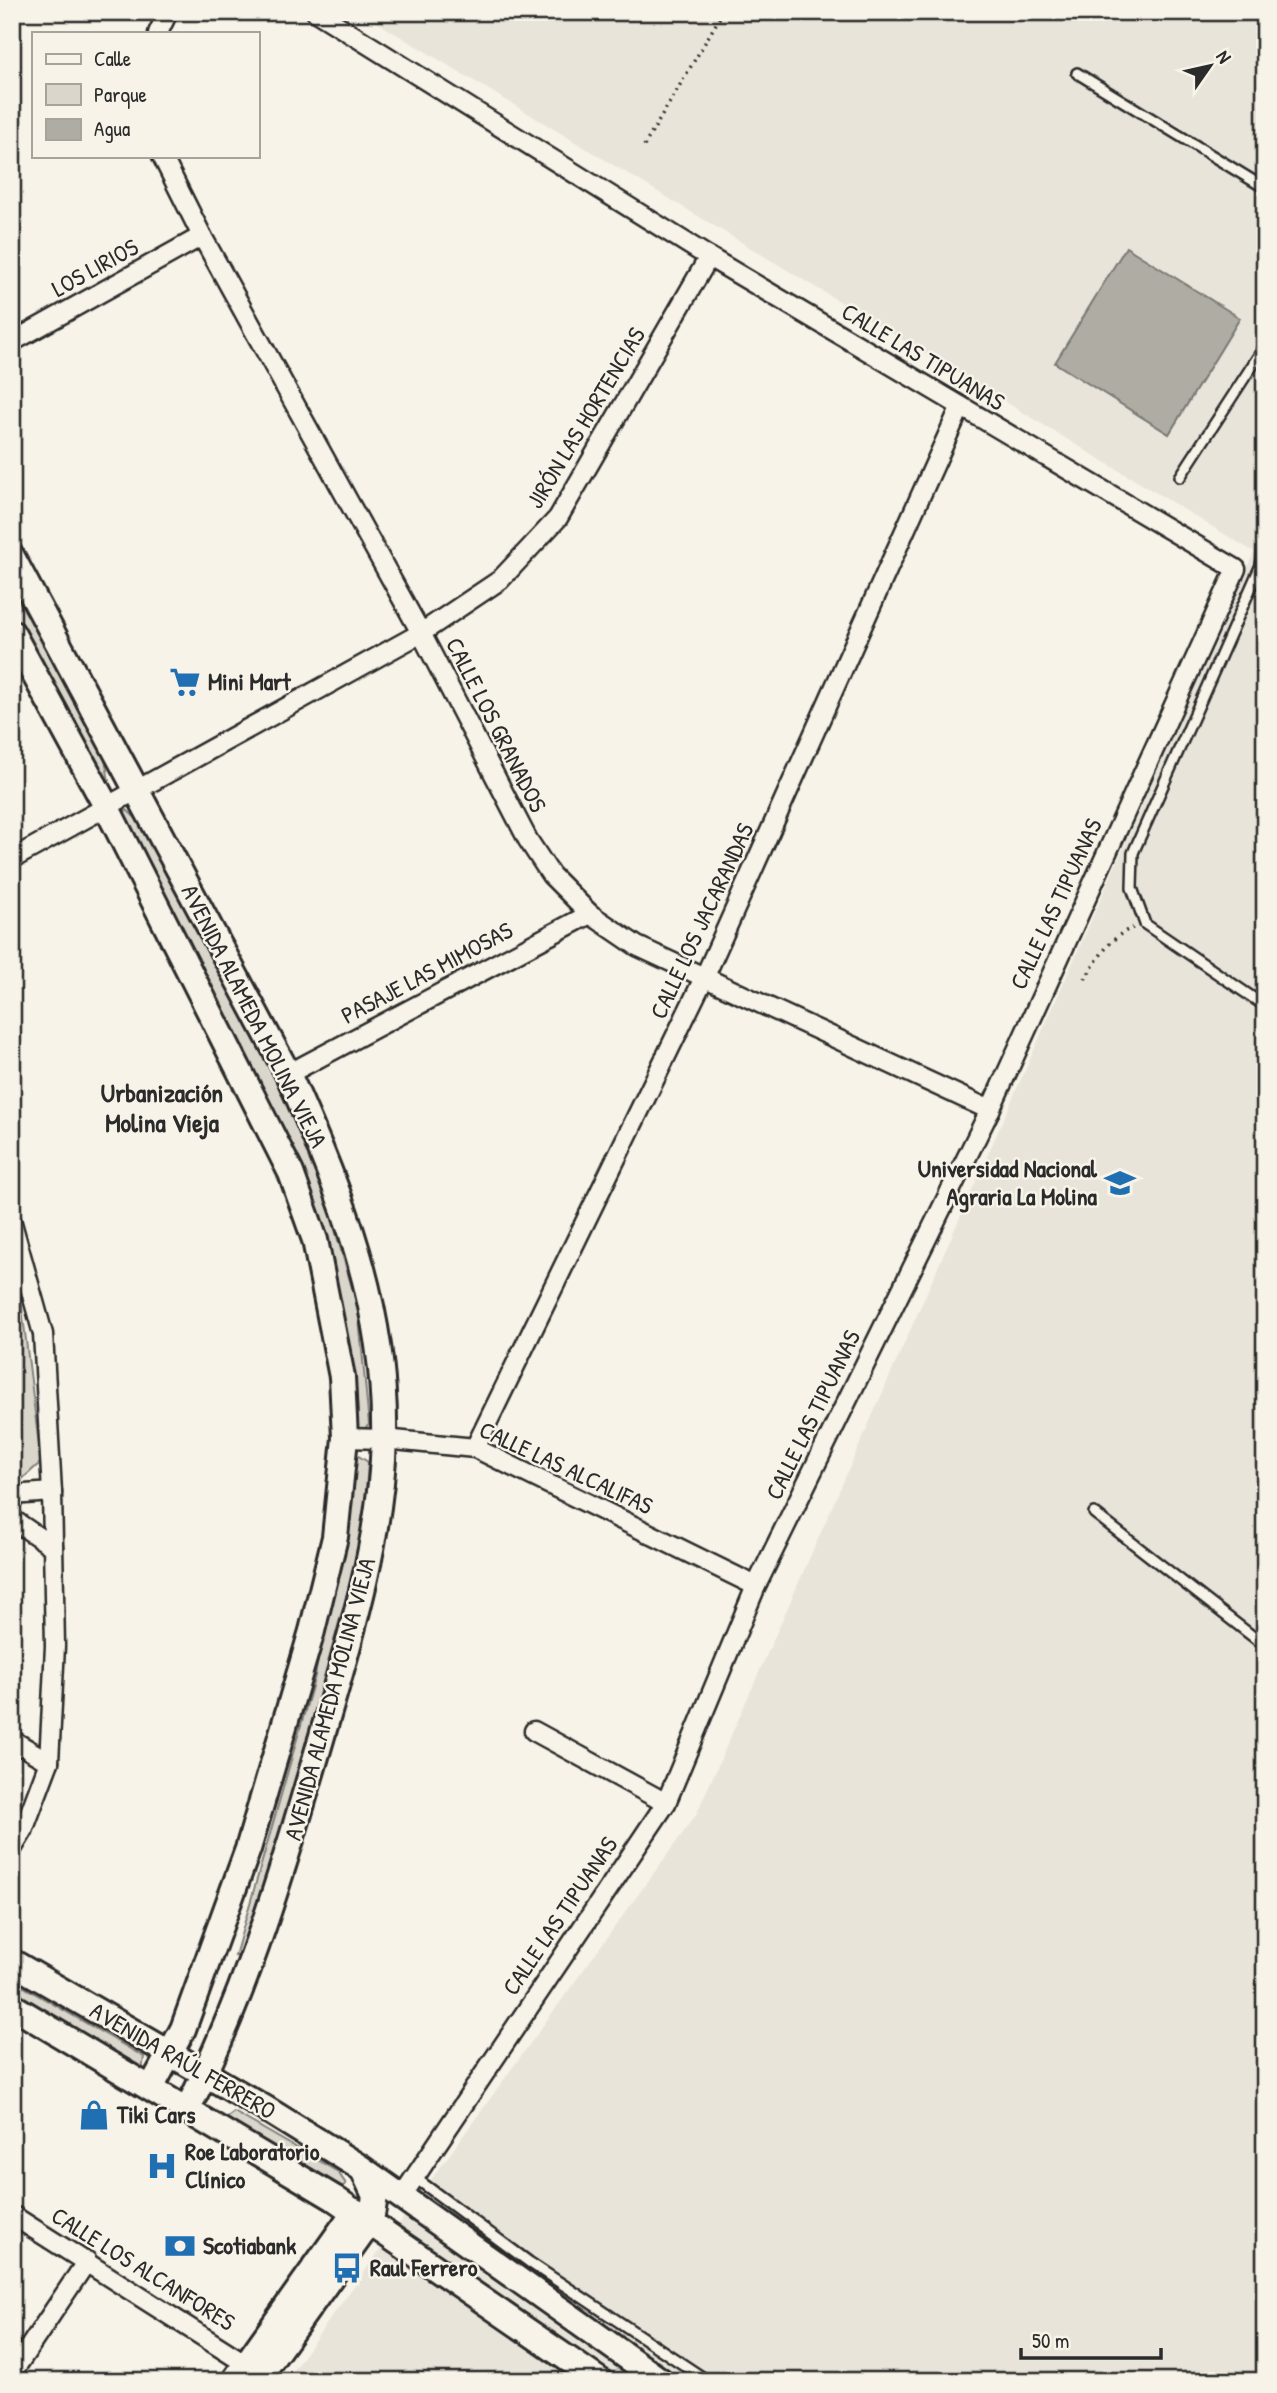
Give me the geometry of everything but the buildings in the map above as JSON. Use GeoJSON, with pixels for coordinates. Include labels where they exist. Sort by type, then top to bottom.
{"type":"FeatureCollection","features":[{"type":"Feature","properties":{"kind":"street"},"geometry":{"type":"LineString","coordinates":[[158,32],[167,12]]}},
{"type":"Feature","properties":{"kind":"street","name":"CALLE LAS TIPUANAS"},"geometry":{"type":"LineString","coordinates":[[316,12],[709,257],[1236,569],[990,1110],[756,1586],[666,1803],[408,2186]]}},
{"type":"Feature","properties":{"kind":"street","name":"CALLE LOS GRANADOS"},"geometry":{"type":"LineString","coordinates":[[163,158],[202,236],[421,634],[528,840],[551,875],[590,914],[637,946],[990,1110]]}},
{"type":"Feature","properties":{"kind":"street","name":"LOS LIRIOS"},"geometry":{"type":"LineString","coordinates":[[12,342],[202,236]]}},
{"type":"Feature","properties":{"kind":"street","name":"JIRÓN LAS HORTENCIAS"},"geometry":{"type":"LineString","coordinates":[[12,859],[421,634],[500,580],[558,518],[709,257]]}},
{"type":"Feature","properties":{"kind":"street","name":"CALLE LOS JACARANDAS"},"geometry":{"type":"LineString","coordinates":[[475,1448],[705,976],[960,408]]}},
{"type":"Feature","properties":{"kind":"street","name":"AVENIDA ALAMEDA MOLINA VIEJA"},"geometry":{"type":"LineString","coordinates":[[12,557],[288,1074],[352,1227],[370,1297],[384,1439],[371,1544],[349,1642],[285,1864],[246,1975],[206,2074],[188,2109]]}},
{"type":"Feature","properties":{"kind":"street","name":"AVENIDA ALAMEDA MOLINA VIEJA"},"geometry":{"type":"LineString","coordinates":[[12,632],[106,806],[291,1172],[315,1240],[332,1313],[342,1377],[345,1438],[335,1537],[312,1631],[248,1849],[209,1958],[170,2055],[152,2088]]}},
{"type":"Feature","properties":{"kind":"street","name":"PASAJE LAS MIMOSAS"},"geometry":{"type":"LineString","coordinates":[[288,1074],[590,914]]}},
{"type":"Feature","properties":{"kind":"street"},"geometry":{"type":"LineString","coordinates":[[12,1223],[43,1334],[52,1492],[55,1646],[49,1762],[23,1831],[12,1849]]}},
{"type":"Feature","properties":{"kind":"street","name":"CALLE LAS ALCALIFAS"},"geometry":{"type":"LineString","coordinates":[[345,1438],[475,1448],[756,1586]]}},
{"type":"Feature","properties":{"kind":"street"},"geometry":{"type":"LineString","coordinates":[[12,1495],[52,1492]]}},
{"type":"Feature","properties":{"kind":"street"},"geometry":{"type":"LineString","coordinates":[[12,1519],[53,1547]]}},
{"type":"Feature","properties":{"kind":"street"},"geometry":{"type":"LineString","coordinates":[[534,1731],[666,1803]]}},
{"type":"Feature","properties":{"kind":"street"},"geometry":{"type":"LineString","coordinates":[[12,1740],[49,1762]]}},
{"type":"Feature","properties":{"kind":"street"},"geometry":{"type":"LineString","coordinates":[[209,1958],[246,1975]]}},
{"type":"Feature","properties":{"kind":"street","name":"AVENIDA RAÚL FERRERO"},"geometry":{"type":"LineString","coordinates":[[12,1962],[267,2109],[361,2168],[408,2186],[661,2381]]}},
{"type":"Feature","properties":{"kind":"street","name":"AVENIDA RAÚL FERRERO"},"geometry":{"type":"LineString","coordinates":[[12,2006],[232,2134],[363,2216],[590,2374]]}},
{"type":"Feature","properties":{"kind":"street"},"geometry":{"type":"LineString","coordinates":[[232,2134],[223,2123],[222,2114],[231,2102],[267,2109]]}},
{"type":"Feature","properties":{"kind":"street"},"geometry":{"type":"LineString","coordinates":[[246,2375],[375,2196],[361,2168]]}},
{"type":"Feature","properties":{"kind":"street","name":"CALLE LOS ALCANFORES"},"geometry":{"type":"LineString","coordinates":[[12,2215],[86,2261],[246,2375]]}},
{"type":"Feature","properties":{"kind":"street"},"geometry":{"type":"LineString","coordinates":[[12,2373],[86,2261]]}},
{"type":"Feature","properties":{"kind":"street"},"geometry":{"type":"LineString","coordinates":[[590,2374],[589,2368],[604,2359],[606,2344],[601,2337]]}},
{"type":"Feature","properties":{"kind":"lane"},"geometry":{"type":"LineString","coordinates":[[1077,73],[1265,188]]}},
{"type":"Feature","properties":{"kind":"lane"},"geometry":{"type":"LineString","coordinates":[[1180,477],[1265,346]]}},
{"type":"Feature","properties":{"kind":"lane"},"geometry":{"type":"LineString","coordinates":[[1265,540],[1261,565],[1133,853],[1132,888],[1144,924],[1265,1006]]}},
{"type":"Feature","properties":{"kind":"lane"},"geometry":{"type":"LineString","coordinates":[[1094,1513],[1265,1646]]}},
{"type":"Feature","properties":{"kind":"lane"},"geometry":{"type":"LineString","coordinates":[[408,2186],[529,2262],[708,2381]]}},
{"type":"Feature","properties":{"kind":"path"},"geometry":{"type":"LineString","coordinates":[[644,146],[723,12]]}},
{"type":"Feature","properties":{"kind":"path"},"geometry":{"type":"LineString","coordinates":[[1085,979],[1100,956],[1122,931],[1144,924]]}},
{"type":"Feature","properties":{"kind":"shaded area","name":"Universidad Nacional Agraria La Molina"},"geometry":{"type":"Polygon","coordinates":[[[360,12],[1265,12],[1265,2381],[285,2381],[696,1815],[1254,552],[360,12]]]}},
{"type":"Feature","properties":{"kind":"green space"},"geometry":{"type":"Polygon","coordinates":[[[12,585],[105,759],[109,781],[104,782],[96,773],[12,618],[12,585]]]}},
{"type":"Feature","properties":{"kind":"green space"},"geometry":{"type":"Polygon","coordinates":[[[127,810],[142,824],[233,993],[316,1165],[358,1308],[369,1425],[361,1430],[355,1424],[340,1303],[119,814],[127,810]]]}},
{"type":"Feature","properties":{"kind":"green space"},"geometry":{"type":"Polygon","coordinates":[[[12,1265],[20,1292],[41,1462],[19,1482],[12,1482],[12,1265]]]}},
{"type":"Feature","properties":{"kind":"green space"},"geometry":{"type":"Polygon","coordinates":[[[357,1455],[368,1462],[363,1535],[254,1932],[245,1955],[235,1956],[315,1676],[357,1455]]]}},
{"type":"Feature","properties":{"kind":"green space"},"geometry":{"type":"Polygon","coordinates":[[[12,1980],[144,2057],[142,2071],[12,1998],[12,1980]]]}},
{"type":"Feature","properties":{"kind":"green space"},"geometry":{"type":"Polygon","coordinates":[[[234,2112],[338,2172],[346,2184],[336,2190],[225,2119],[234,2112]]]}},
{"type":"Feature","properties":{"kind":"water"},"geometry":{"type":"Polygon","coordinates":[[[1126,247],[1240,318],[1169,434],[1055,363],[1126,247]]]}},
{"type":"Feature","properties":{"kind":"place","name":"Mini Mart"},"geometry":{"type":"Point","coordinates":[185,682]}},
{"type":"Feature","properties":{"kind":"place","name":"Universidad Nacional Agraria La Molina"},"geometry":{"type":"Point","coordinates":[1120,1183]}},
{"type":"Feature","properties":{"kind":"place","name":"Tiki Cars"},"geometry":{"type":"Point","coordinates":[94,2115]}},
{"type":"Feature","properties":{"kind":"place","name":"Roe Laboratorio Clínico"},"geometry":{"type":"Point","coordinates":[162,2166]}},
{"type":"Feature","properties":{"kind":"place","name":"Scotiabank"},"geometry":{"type":"Point","coordinates":[180,2246]}},
{"type":"Feature","properties":{"kind":"place","name":"Raul Ferrero"},"geometry":{"type":"Point","coordinates":[347,2268]}},
{"type":"Feature","properties":{"kind":"district","name":"Urbanización Molina Vieja"},"geometry":{"type":"Point","coordinates":[162,1108]}}]}
